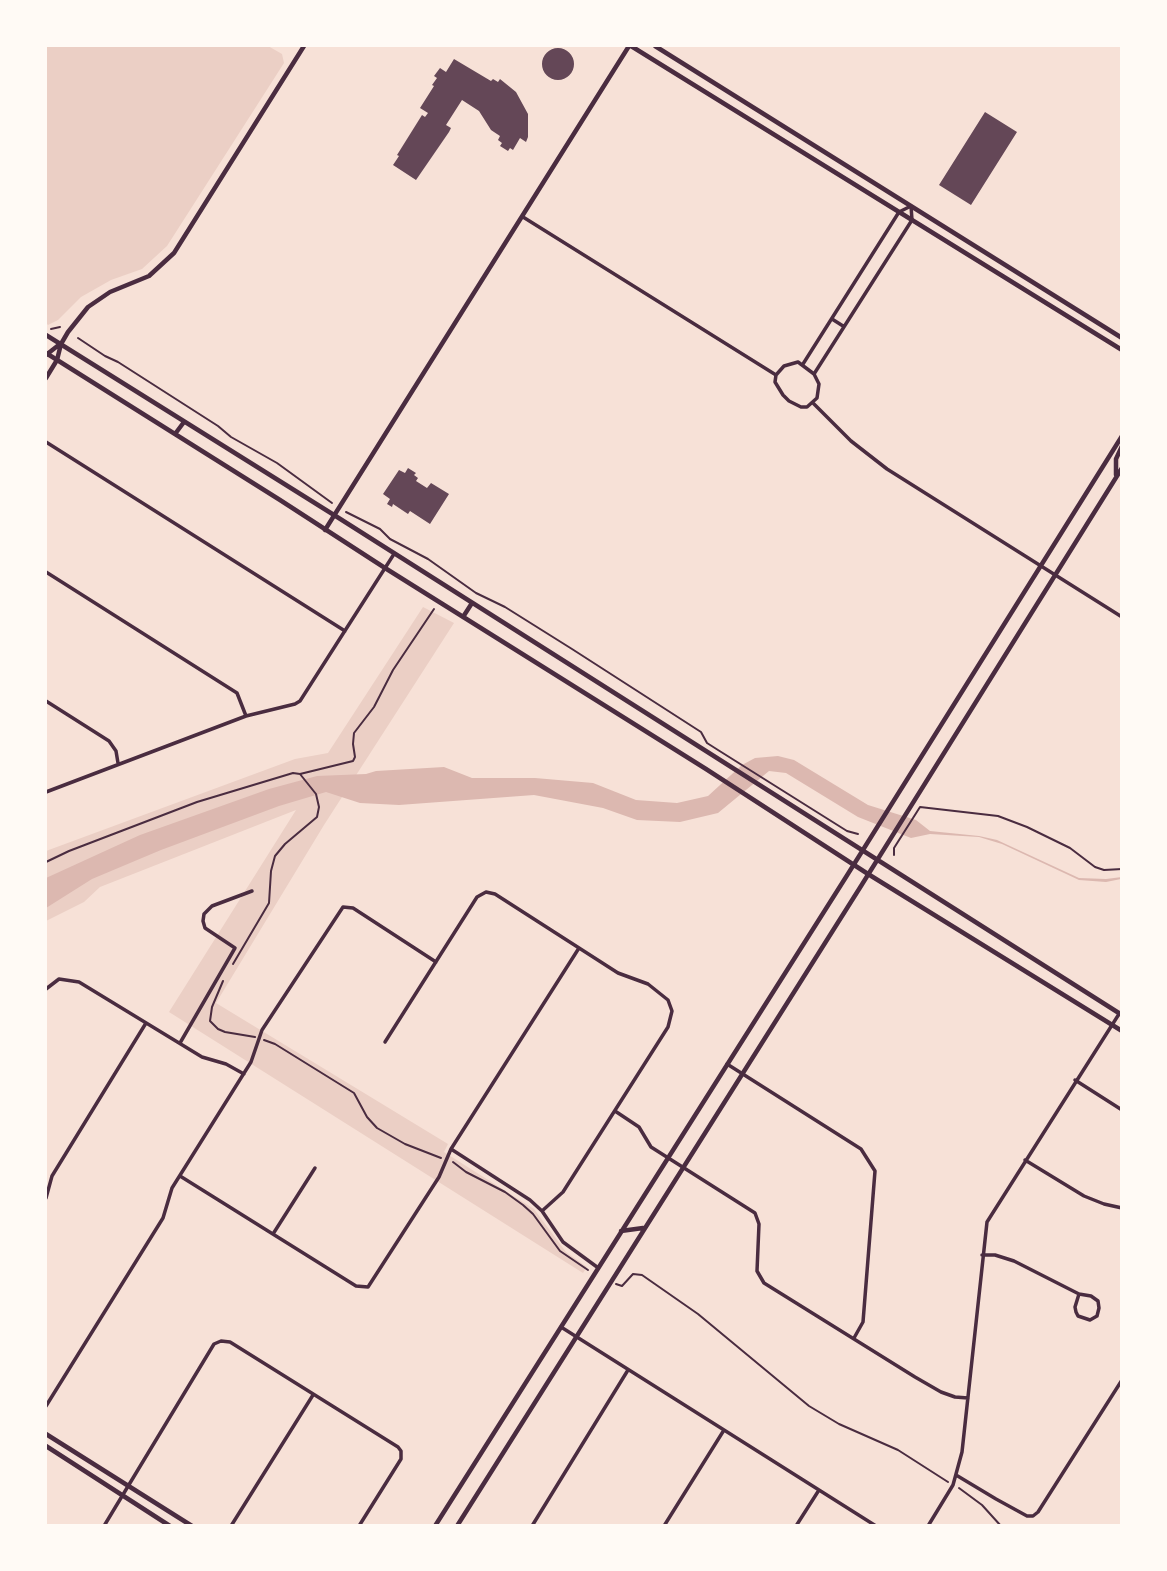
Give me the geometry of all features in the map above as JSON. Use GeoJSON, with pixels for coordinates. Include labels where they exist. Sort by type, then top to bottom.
{"type":"FeatureCollection","features":[{"type":"Feature","properties":{"kind":"main road"},"geometry":{"type":"LineString","coordinates":[[304,46],[174,253],[149,276],[110,292],[88,307],[61,344],[46,354],[747,794],[868,874],[1122,1031]]}},
{"type":"Feature","properties":{"kind":"main road"},"geometry":{"type":"LineString","coordinates":[[325,530],[630,46],[1122,350]]}},
{"type":"Feature","properties":{"kind":"main road"},"geometry":{"type":"LineString","coordinates":[[655,46],[1122,338]]}},
{"type":"Feature","properties":{"kind":"main road"},"geometry":{"type":"LineString","coordinates":[[1028,292],[1033,282]]}},
{"type":"Feature","properties":{"kind":"main road"},"geometry":{"type":"LineString","coordinates":[[46,335],[1120,1014]]}},
{"type":"Feature","properties":{"kind":"main road"},"geometry":{"type":"LineString","coordinates":[[46,378],[57,360],[61,344]]}},
{"type":"Feature","properties":{"kind":"main road"},"geometry":{"type":"LineString","coordinates":[[175,434],[184,422]]}},
{"type":"Feature","properties":{"kind":"main road"},"geometry":{"type":"LineString","coordinates":[[435,1525],[854,865],[1122,436]]}},
{"type":"Feature","properties":{"kind":"main road"},"geometry":{"type":"LineString","coordinates":[[1116,478],[1116,459],[1122,446]]}},
{"type":"Feature","properties":{"kind":"main road"},"geometry":{"type":"LineString","coordinates":[[457,1525],[1122,468]]}},
{"type":"Feature","properties":{"kind":"main road"},"geometry":{"type":"LineString","coordinates":[[463,617],[472,603]]}},
{"type":"Feature","properties":{"kind":"main road"},"geometry":{"type":"LineString","coordinates":[[620,1231],[645,1227]]}},
{"type":"Feature","properties":{"kind":"main road"},"geometry":{"type":"LineString","coordinates":[[46,1434],[192,1525]]}},
{"type":"Feature","properties":{"kind":"main road"},"geometry":{"type":"LineString","coordinates":[[46,1447],[170,1525]]}},
{"type":"Feature","properties":{"kind":"street"},"geometry":{"type":"LineString","coordinates":[[803,365],[900,212],[911,206],[912,220],[814,374]]}},
{"type":"Feature","properties":{"kind":"street"},"geometry":{"type":"LineString","coordinates":[[523,217],[776,374]]}},
{"type":"Feature","properties":{"kind":"street"},"geometry":{"type":"LineString","coordinates":[[832,319],[843,326]]}},
{"type":"Feature","properties":{"kind":"street"},"geometry":{"type":"LineString","coordinates":[[791,363],[803,365],[818,379],[819,391],[813,403],[801,407],[789,401],[777,387],[776,374],[791,363]]}},
{"type":"Feature","properties":{"kind":"street"},"geometry":{"type":"LineString","coordinates":[[813,403],[851,441],[887,469],[1122,617]]}},
{"type":"Feature","properties":{"kind":"street"},"geometry":{"type":"LineString","coordinates":[[46,442],[345,631]]}},
{"type":"Feature","properties":{"kind":"street"},"geometry":{"type":"LineString","coordinates":[[46,792],[246,716],[300,701],[394,554]]}},
{"type":"Feature","properties":{"kind":"street"},"geometry":{"type":"LineString","coordinates":[[46,572],[237,693],[246,716]]}},
{"type":"Feature","properties":{"kind":"street"},"geometry":{"type":"LineString","coordinates":[[46,701],[109,741],[116,751],[118,763]]}},
{"type":"Feature","properties":{"kind":"street"},"geometry":{"type":"LineString","coordinates":[[180,1044],[236,948],[205,928],[204,914],[212,906],[252,891]]}},
{"type":"Feature","properties":{"kind":"street"},"geometry":{"type":"LineString","coordinates":[[385,1042],[477,897],[486,892],[495,894],[618,973],[649,984],[668,1000],[672,1011],[668,1027],[563,1192],[542,1211]]}},
{"type":"Feature","properties":{"kind":"street"},"geometry":{"type":"LineString","coordinates":[[46,1406],[158,1227],[172,1188],[251,1062],[262,1030],[342,907],[352,908],[436,962]]}},
{"type":"Feature","properties":{"kind":"street"},"geometry":{"type":"LineString","coordinates":[[179,1176],[356,1286],[368,1287],[439,1177],[451,1149],[579,948]]}},
{"type":"Feature","properties":{"kind":"street"},"geometry":{"type":"LineString","coordinates":[[46,989],[59,979],[79,982],[202,1057],[226,1064],[244,1074]]}},
{"type":"Feature","properties":{"kind":"street"},"geometry":{"type":"LineString","coordinates":[[929,1525],[956,1475],[962,1452],[987,1222],[1075,1080],[1120,1014]]}},
{"type":"Feature","properties":{"kind":"street"},"geometry":{"type":"LineString","coordinates":[[46,1198],[52,1176],[146,1023]]}},
{"type":"Feature","properties":{"kind":"street"},"geometry":{"type":"LineString","coordinates":[[727,1064],[861,1149],[875,1171],[863,1322],[854,1339]]}},
{"type":"Feature","properties":{"kind":"street"},"geometry":{"type":"LineString","coordinates":[[1075,1080],[1122,1110]]}},
{"type":"Feature","properties":{"kind":"street"},"geometry":{"type":"LineString","coordinates":[[615,1111],[639,1127],[651,1147],[755,1213],[759,1224],[757,1271],[764,1283],[941,1392],[968,1398]]}},
{"type":"Feature","properties":{"kind":"street"},"geometry":{"type":"LineString","coordinates":[[451,1149],[530,1200],[542,1211],[563,1242],[596,1269]]}},
{"type":"Feature","properties":{"kind":"street"},"geometry":{"type":"LineString","coordinates":[[1025,1160],[1084,1196],[1122,1208]]}},
{"type":"Feature","properties":{"kind":"street"},"geometry":{"type":"LineString","coordinates":[[272,1234],[315,1168]]}},
{"type":"Feature","properties":{"kind":"street"},"geometry":{"type":"LineString","coordinates":[[982,1255],[995,1255],[1014,1261],[1079,1294],[1091,1296],[1098,1301],[1100,1308],[1097,1315],[1090,1320],[1078,1316],[1076,1312],[1079,1294]]}},
{"type":"Feature","properties":{"kind":"street"},"geometry":{"type":"LineString","coordinates":[[561,1327],[876,1525]]}},
{"type":"Feature","properties":{"kind":"street"},"geometry":{"type":"LineString","coordinates":[[104,1525],[214,1344],[222,1341],[230,1342],[401,1451],[401,1459],[359,1525]]}},
{"type":"Feature","properties":{"kind":"street"},"geometry":{"type":"LineString","coordinates":[[532,1525],[628,1370]]}},
{"type":"Feature","properties":{"kind":"street"},"geometry":{"type":"LineString","coordinates":[[956,1475],[1027,1516],[1033,1516],[1122,1380]]}},
{"type":"Feature","properties":{"kind":"street"},"geometry":{"type":"LineString","coordinates":[[231,1525],[313,1395]]}},
{"type":"Feature","properties":{"kind":"street"},"geometry":{"type":"LineString","coordinates":[[664,1525],[724,1430]]}},
{"type":"Feature","properties":{"kind":"street"},"geometry":{"type":"LineString","coordinates":[[796,1525],[819,1490]]}},
{"type":"Feature","properties":{"kind":"path"},"geometry":{"type":"LineString","coordinates":[[51,329],[60,327]]}},
{"type":"Feature","properties":{"kind":"path"},"geometry":{"type":"LineString","coordinates":[[78,338],[218,426],[231,437],[277,463],[332,503]]}},
{"type":"Feature","properties":{"kind":"path"},"geometry":{"type":"LineString","coordinates":[[346,512],[380,528],[390,539],[413,550],[489,601],[513,612],[701,732],[707,743],[763,779],[847,831],[858,834]]}},
{"type":"Feature","properties":{"kind":"path"},"geometry":{"type":"LineString","coordinates":[[46,862],[79,846],[197,802],[293,773],[300,774],[353,761],[354,733],[374,707],[393,670],[434,609]]}},
{"type":"Feature","properties":{"kind":"path"},"geometry":{"type":"LineString","coordinates":[[231,967],[269,903],[275,856],[317,817],[320,807],[316,794],[300,774]]}},
{"type":"Feature","properties":{"kind":"path"},"geometry":{"type":"LineString","coordinates":[[894,855],[894,848],[920,807],[998,816],[1070,848],[1096,867],[1104,870],[1122,869]]}},
{"type":"Feature","properties":{"kind":"path"},"geometry":{"type":"LineString","coordinates":[[236,948],[242,942],[247,942]]}},
{"type":"Feature","properties":{"kind":"path"},"geometry":{"type":"LineString","coordinates":[[225,976],[212,1007],[210,1021],[218,1030],[253,1037]]}},
{"type":"Feature","properties":{"kind":"path"},"geometry":{"type":"LineString","coordinates":[[265,1040],[354,1093],[367,1117],[377,1128],[405,1144],[439,1157]]}},
{"type":"Feature","properties":{"kind":"path"},"geometry":{"type":"LineString","coordinates":[[453,1161],[466,1172],[505,1192],[523,1205],[560,1251],[586,1270],[596,1269]]}},
{"type":"Feature","properties":{"kind":"path"},"geometry":{"type":"LineString","coordinates":[[611,1281],[622,1286],[633,1274],[642,1275],[698,1314],[809,1406],[839,1424],[898,1450],[944,1480]]}},
{"type":"Feature","properties":{"kind":"path"},"geometry":{"type":"LineString","coordinates":[[959,1488],[982,1505],[1001,1525]]}},
{"type":"Feature","properties":{"kind":"shaded area"},"geometry":{"type":"Polygon","coordinates":[[[46,46],[268,46],[282,54],[284,63],[167,246],[142,269],[111,280],[81,297],[58,320],[48,325],[46,323],[46,46]]]}},
{"type":"Feature","properties":{"kind":"shaded area"},"geometry":{"type":"Polygon","coordinates":[[[423,607],[454,623],[324,825],[216,1003],[448,1144],[444,1152],[534,1209],[566,1252],[587,1267],[583,1273],[169,1012],[296,810],[100,887],[84,902],[46,921],[46,851],[295,759],[328,753],[423,607]]]}},
{"type":"Feature","properties":{"kind":"shaded area"},"geometry":{"type":"Polygon","coordinates":[[[778,756],[794,760],[868,805],[916,820],[930,831],[979,836],[997,840],[1079,878],[1122,877],[1106,882],[1079,880],[1002,844],[979,837],[930,834],[911,838],[858,817],[786,773],[769,771],[718,813],[680,822],[637,820],[603,808],[534,795],[399,805],[360,803],[326,792],[279,806],[161,850],[92,879],[46,908],[46,878],[140,835],[269,789],[317,776],[444,767],[472,778],[535,778],[593,783],[636,800],[677,803],[708,796],[742,765],[755,758],[778,756]]]}},
{"type":"Feature","properties":{"kind":"building"},"geometry":{"type":"Polygon","coordinates":[[[558,48],[569,53],[574,64],[569,75],[558,80],[547,75],[542,64],[547,53],[558,48]]]}},
{"type":"Feature","properties":{"kind":"building"},"geometry":{"type":"Polygon","coordinates":[[[454,59],[491,81],[493,79],[498,82],[500,79],[516,92],[528,114],[528,137],[526,142],[520,138],[513,150],[510,148],[508,151],[500,146],[500,136],[491,130],[479,111],[462,100],[446,125],[451,128],[449,132],[416,180],[393,165],[422,115],[425,117],[428,113],[420,108],[434,86],[432,85],[437,78],[434,76],[440,68],[446,72],[454,59]]]}},
{"type":"Feature","properties":{"kind":"building"},"geometry":{"type":"Polygon","coordinates":[[[985,112],[1017,132],[971,205],[939,185],[985,112]]]}},
{"type":"Feature","properties":{"kind":"building"},"geometry":{"type":"Polygon","coordinates":[[[408,468],[416,473],[416,481],[427,488],[431,483],[449,494],[430,524],[410,511],[408,514],[393,504],[392,507],[387,504],[390,499],[383,494],[399,470],[405,473],[408,468]]]}}]}
